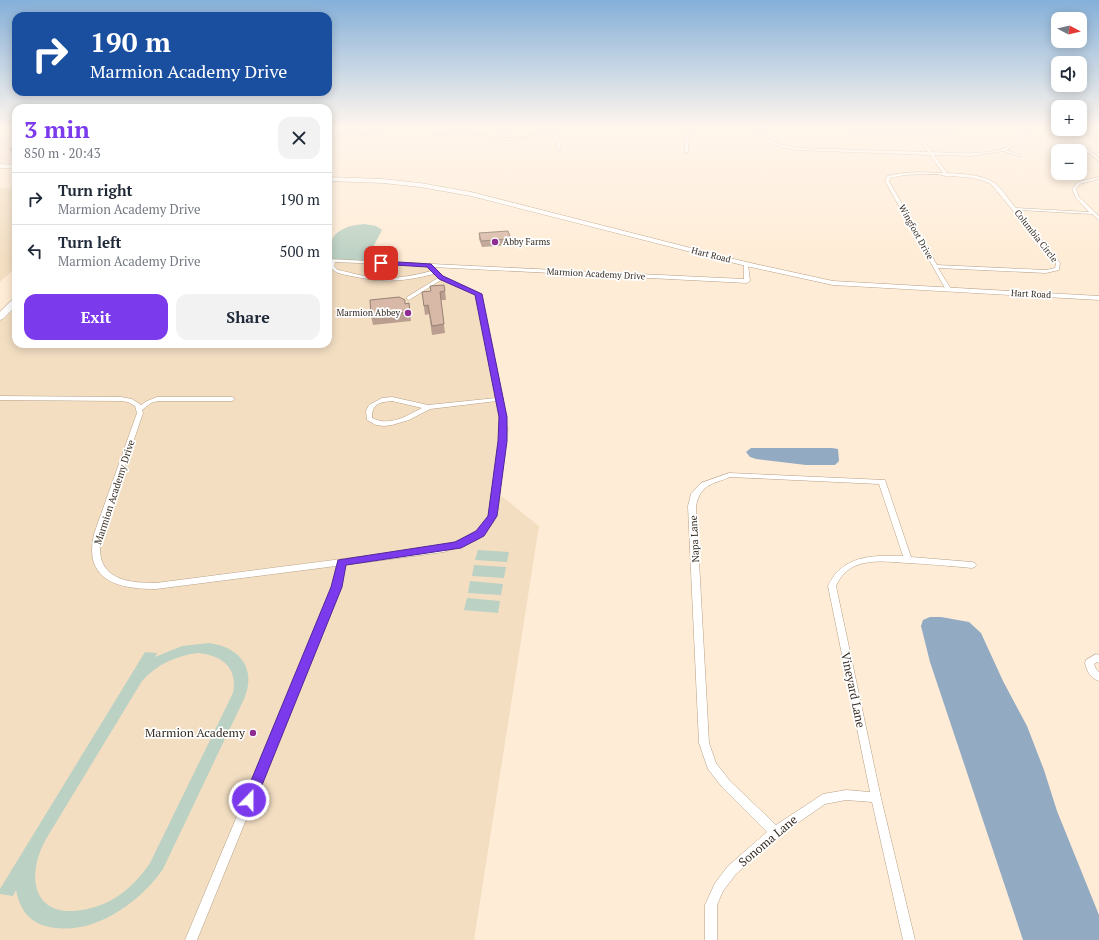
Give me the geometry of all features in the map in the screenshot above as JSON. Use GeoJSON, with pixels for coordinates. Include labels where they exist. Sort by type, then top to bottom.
{"type":"FeatureCollection","features":[{"type":"Feature","properties":{"kind":"main road"},"geometry":{"type":"LineString","coordinates":[[0,317],[12,305]]}},
{"type":"Feature","properties":{"kind":"street"},"geometry":{"type":"LineString","coordinates":[[944,170],[948,176]]}},
{"type":"Feature","properties":{"kind":"street","name":"Wingfoot Drive"},"geometry":{"type":"LineString","coordinates":[[948,176],[896,174],[887,178],[948,290]]}},
{"type":"Feature","properties":{"kind":"street","name":"Columbia Circle"},"geometry":{"type":"LineString","coordinates":[[935,266],[1038,272],[1057,269],[1058,266],[1056,260],[995,185],[989,181],[976,177],[948,176]]}},
{"type":"Feature","properties":{"kind":"street"},"geometry":{"type":"LineString","coordinates":[[1099,178],[1079,183],[1074,189],[1077,197],[1099,219]]}},
{"type":"Feature","properties":{"kind":"street","name":"Hart Road"},"geometry":{"type":"LineString","coordinates":[[332,179],[405,183],[471,194],[746,264],[833,283],[1099,298]]}},
{"type":"Feature","properties":{"kind":"street"},"geometry":{"type":"LineString","coordinates":[[1015,209],[1092,213]]}},
{"type":"Feature","properties":{"kind":"street","name":"Marmion Academy Drive"},"geometry":{"type":"LineString","coordinates":[[332,260],[747,281],[746,264]]}},
{"type":"Feature","properties":{"kind":"street"},"geometry":{"type":"LineString","coordinates":[[332,266],[336,271],[372,279],[412,278],[434,272]]}},
{"type":"Feature","properties":{"kind":"street","name":"Marmion Academy Drive"},"geometry":{"type":"LineString","coordinates":[[140,409],[138,419],[96,543],[95,552],[97,560],[106,575],[113,580],[132,586],[156,586],[444,549],[467,542],[480,534],[489,523],[494,510],[504,429],[500,399],[478,294],[441,278],[428,266]]}},
{"type":"Feature","properties":{"kind":"street"},"geometry":{"type":"LineString","coordinates":[[409,298],[441,278]]}},
{"type":"Feature","properties":{"kind":"street"},"geometry":{"type":"LineString","coordinates":[[0,398],[130,400],[232,399]]}},
{"type":"Feature","properties":{"kind":"street"},"geometry":{"type":"LineString","coordinates":[[428,407],[412,416],[387,424],[376,424],[369,419],[368,415],[372,405],[382,400],[392,399],[428,407],[500,399]]}},
{"type":"Feature","properties":{"kind":"street"},"geometry":{"type":"LineString","coordinates":[[130,400],[138,405],[140,409],[148,402],[157,400]]}},
{"type":"Feature","properties":{"kind":"street","name":"Napa Lane"},"geometry":{"type":"LineString","coordinates":[[775,832],[726,784],[712,766],[704,743],[692,506],[696,494],[704,485],[729,475],[882,482],[908,560]]}},
{"type":"Feature","properties":{"kind":"street","name":"Vineyard Lane"},"geometry":{"type":"LineString","coordinates":[[909,940],[876,798],[832,586],[842,570],[855,562],[875,559],[972,565]]}},
{"type":"Feature","properties":{"kind":"street"},"geometry":{"type":"LineString","coordinates":[[191,940],[337,587],[341,562]]}},
{"type":"Feature","properties":{"kind":"street"},"geometry":{"type":"LineString","coordinates":[[1099,659],[1096,658],[1088,663],[1092,671],[1099,677]]}},
{"type":"Feature","properties":{"kind":"street","name":"Sonoma Lane"},"geometry":{"type":"LineString","coordinates":[[711,940],[711,905],[719,887],[732,870],[775,832],[823,799],[846,795],[876,798]]}},
{"type":"Feature","properties":{"kind":"shaded area"},"geometry":{"type":"Polygon","coordinates":[[[0,188],[12,189],[12,271],[0,282],[0,188]]]}},
{"type":"Feature","properties":{"kind":"shaded area","name":"Marmion Academy"},"geometry":{"type":"Polygon","coordinates":[[[332,261],[434,267],[444,276],[481,293],[509,430],[500,495],[539,526],[474,940],[0,940],[0,320],[12,309],[12,348],[332,348],[332,261]]]}},
{"type":"Feature","properties":{"kind":"green space"},"geometry":{"type":"Polygon","coordinates":[[[364,224],[376,226],[382,230],[371,251],[375,258],[372,261],[332,260],[333,238],[342,229],[364,224]]]}},
{"type":"Feature","properties":{"kind":"green space"},"geometry":{"type":"Polygon","coordinates":[[[478,550],[509,552],[507,562],[475,560],[478,550]]]}},
{"type":"Feature","properties":{"kind":"green space"},"geometry":{"type":"Polygon","coordinates":[[[474,565],[506,567],[504,578],[472,576],[474,565]]]}},
{"type":"Feature","properties":{"kind":"green space"},"geometry":{"type":"Polygon","coordinates":[[[470,581],[503,584],[501,595],[468,593],[470,581]]]}},
{"type":"Feature","properties":{"kind":"green space"},"geometry":{"type":"Polygon","coordinates":[[[467,598],[500,601],[498,613],[464,610],[467,598]]]}},
{"type":"Feature","properties":{"kind":"green space"},"geometry":{"type":"Polygon","coordinates":[[[209,643],[220,645],[229,649],[243,661],[247,669],[248,688],[163,869],[140,895],[126,906],[110,916],[94,923],[77,928],[59,928],[42,925],[36,922],[28,916],[21,907],[16,890],[13,896],[0,894],[0,889],[145,652],[157,653],[155,657],[182,646],[209,643]],[[198,653],[182,656],[167,662],[154,670],[142,681],[46,839],[39,855],[36,870],[36,883],[39,895],[47,904],[58,909],[72,911],[100,905],[117,897],[125,891],[132,885],[150,863],[233,693],[233,676],[226,664],[221,660],[207,654],[198,653]]]}},
{"type":"Feature","properties":{"kind":"water"},"geometry":{"type":"Polygon","coordinates":[[[751,448],[832,448],[838,449],[839,461],[835,465],[806,465],[756,459],[750,457],[746,452],[751,448]]]}},
{"type":"Feature","properties":{"kind":"water"},"geometry":{"type":"Polygon","coordinates":[[[930,617],[941,617],[969,622],[981,633],[1003,681],[1027,726],[1044,770],[1057,811],[1099,915],[1099,940],[1023,940],[930,662],[921,626],[923,620],[930,617]]]}},
{"type":"Feature","properties":{"kind":"building"},"geometry":{"type":"Polygon","coordinates":[[[508,231],[511,239],[481,241],[479,233],[508,231]]]}},
{"type":"Feature","properties":{"kind":"building"},"geometry":{"type":"Polygon","coordinates":[[[444,285],[445,291],[440,292],[444,324],[432,326],[428,305],[424,306],[422,292],[431,291],[430,286],[444,285]]]}},
{"type":"Feature","properties":{"kind":"building"},"geometry":{"type":"Polygon","coordinates":[[[399,297],[405,300],[405,304],[409,303],[410,312],[371,316],[370,300],[399,297]]]}},
{"type":"Feature","properties":{"kind":"place","name":"Abby Farms"},"geometry":{"type":"Point","coordinates":[495,242]}},
{"type":"Feature","properties":{"kind":"place","name":"Marmion Abbey"},"geometry":{"type":"Point","coordinates":[408,313]}},
{"type":"Feature","properties":{"kind":"place","name":"Marmion Academy"},"geometry":{"type":"Point","coordinates":[253,733]}},
{"type":"Feature","properties":{"kind":"route"},"geometry":{"type":"LineString","coordinates":[[249,800],[337,587],[341,570],[341,562],[444,549],[467,542],[480,534],[489,523],[494,510],[504,429],[500,399],[478,294],[441,278],[428,266],[381,263]]}}]}
